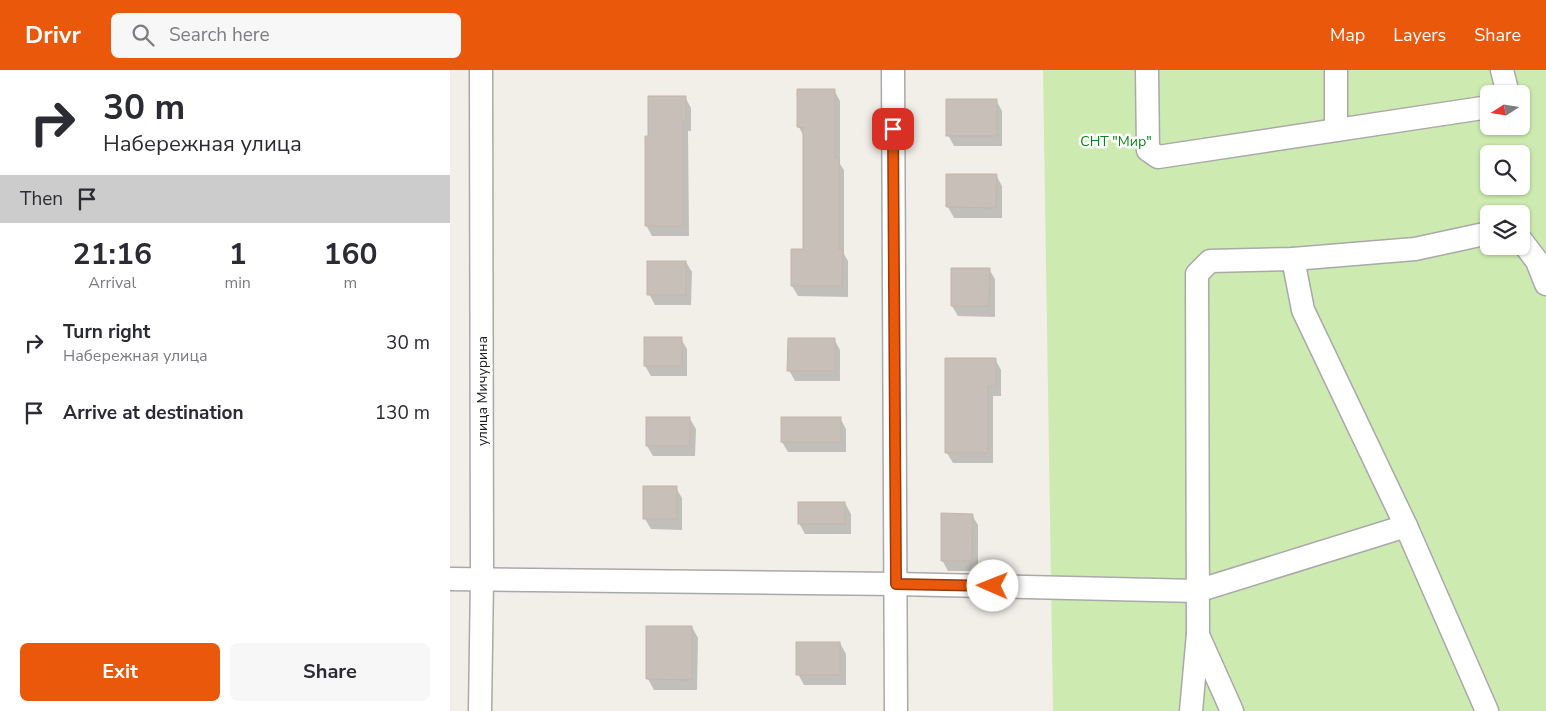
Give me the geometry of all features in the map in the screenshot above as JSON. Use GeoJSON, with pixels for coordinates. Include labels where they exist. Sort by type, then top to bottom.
{"type":"FeatureCollection","features":[{"type":"Feature","properties":{"kind":"street","name":"улица Мичурина"},"geometry":{"type":"LineString","coordinates":[[480,711],[482,579],[481,70]]}},
{"type":"Feature","properties":{"kind":"street"},"geometry":{"type":"LineString","coordinates":[[893,70],[896,711]]}},
{"type":"Feature","properties":{"kind":"street"},"geometry":{"type":"LineString","coordinates":[[1147,70],[1148,150],[1158,157],[1480,108]]}},
{"type":"Feature","properties":{"kind":"street"},"geometry":{"type":"LineString","coordinates":[[1336,70],[1336,130]]}},
{"type":"Feature","properties":{"kind":"street"},"geometry":{"type":"LineString","coordinates":[[1502,70],[1506,85]]}},
{"type":"Feature","properties":{"kind":"street"},"geometry":{"type":"LineString","coordinates":[[1191,711],[1198,634],[1197,274],[1210,262],[1292,260],[1415,249],[1480,235]]}},
{"type":"Feature","properties":{"kind":"street"},"geometry":{"type":"LineString","coordinates":[[1530,251],[1537,260],[1546,284]]}},
{"type":"Feature","properties":{"kind":"street"},"geometry":{"type":"LineString","coordinates":[[1292,260],[1303,310],[1406,526],[1487,711]]}},
{"type":"Feature","properties":{"kind":"street"},"geometry":{"type":"LineString","coordinates":[[450,579],[896,584],[1197,591],[1406,526]]}},
{"type":"Feature","properties":{"kind":"street"},"geometry":{"type":"LineString","coordinates":[[1198,634],[1232,711]]}},
{"type":"Feature","properties":{"kind":"green space","name":"СНТ \"Мир\""},"geometry":{"type":"Polygon","coordinates":[[[1043,70],[1546,70],[1546,711],[1053,711],[1043,70]]]}},
{"type":"Feature","properties":{"kind":"building"},"geometry":{"type":"Polygon","coordinates":[[[797,89],[835,89],[835,158],[839,158],[839,249],[843,249],[842,286],[791,286],[791,249],[803,249],[803,128],[797,127],[797,89]]]}},
{"type":"Feature","properties":{"kind":"building"},"geometry":{"type":"Polygon","coordinates":[[[648,96],[686,96],[686,121],[683,121],[683,226],[645,226],[645,136],[648,136],[648,96]]]}},
{"type":"Feature","properties":{"kind":"building"},"geometry":{"type":"Polygon","coordinates":[[[946,99],[997,99],[997,136],[946,136],[946,99]]]}},
{"type":"Feature","properties":{"kind":"building"},"geometry":{"type":"Polygon","coordinates":[[[946,174],[997,174],[996,208],[946,207],[946,174]]]}},
{"type":"Feature","properties":{"kind":"building"},"geometry":{"type":"Polygon","coordinates":[[[647,261],[686,261],[686,295],[647,295],[647,261]]]}},
{"type":"Feature","properties":{"kind":"building"},"geometry":{"type":"Polygon","coordinates":[[[951,268],[990,268],[989,306],[951,306],[951,268]]]}},
{"type":"Feature","properties":{"kind":"building"},"geometry":{"type":"Polygon","coordinates":[[[644,337],[682,337],[682,366],[644,366],[644,337]]]}},
{"type":"Feature","properties":{"kind":"building"},"geometry":{"type":"Polygon","coordinates":[[[788,338],[835,338],[835,371],[787,371],[788,338]]]}},
{"type":"Feature","properties":{"kind":"building"},"geometry":{"type":"Polygon","coordinates":[[[945,358],[996,358],[996,386],[988,386],[988,453],[945,453],[945,358]]]}},
{"type":"Feature","properties":{"kind":"building"},"geometry":{"type":"Polygon","coordinates":[[[646,417],[690,417],[690,446],[646,446],[646,417]]]}},
{"type":"Feature","properties":{"kind":"building"},"geometry":{"type":"Polygon","coordinates":[[[781,417],[841,417],[841,442],[781,442],[781,417]]]}},
{"type":"Feature","properties":{"kind":"building"},"geometry":{"type":"Polygon","coordinates":[[[643,486],[677,486],[677,519],[643,519],[643,486]]]}},
{"type":"Feature","properties":{"kind":"building"},"geometry":{"type":"Polygon","coordinates":[[[798,502],[845,502],[845,524],[798,524],[798,502]]]}},
{"type":"Feature","properties":{"kind":"building"},"geometry":{"type":"Polygon","coordinates":[[[941,513],[973,514],[972,561],[941,561],[941,513]]]}},
{"type":"Feature","properties":{"kind":"building"},"geometry":{"type":"Polygon","coordinates":[[[646,626],[692,626],[692,680],[646,679],[646,626]]]}},
{"type":"Feature","properties":{"kind":"building"},"geometry":{"type":"Polygon","coordinates":[[[796,642],[840,642],[840,675],[796,675],[796,642]]]}},
{"type":"Feature","properties":{"kind":"route"},"geometry":{"type":"LineString","coordinates":[[893,129],[896,584],[993,586]]}}]}
